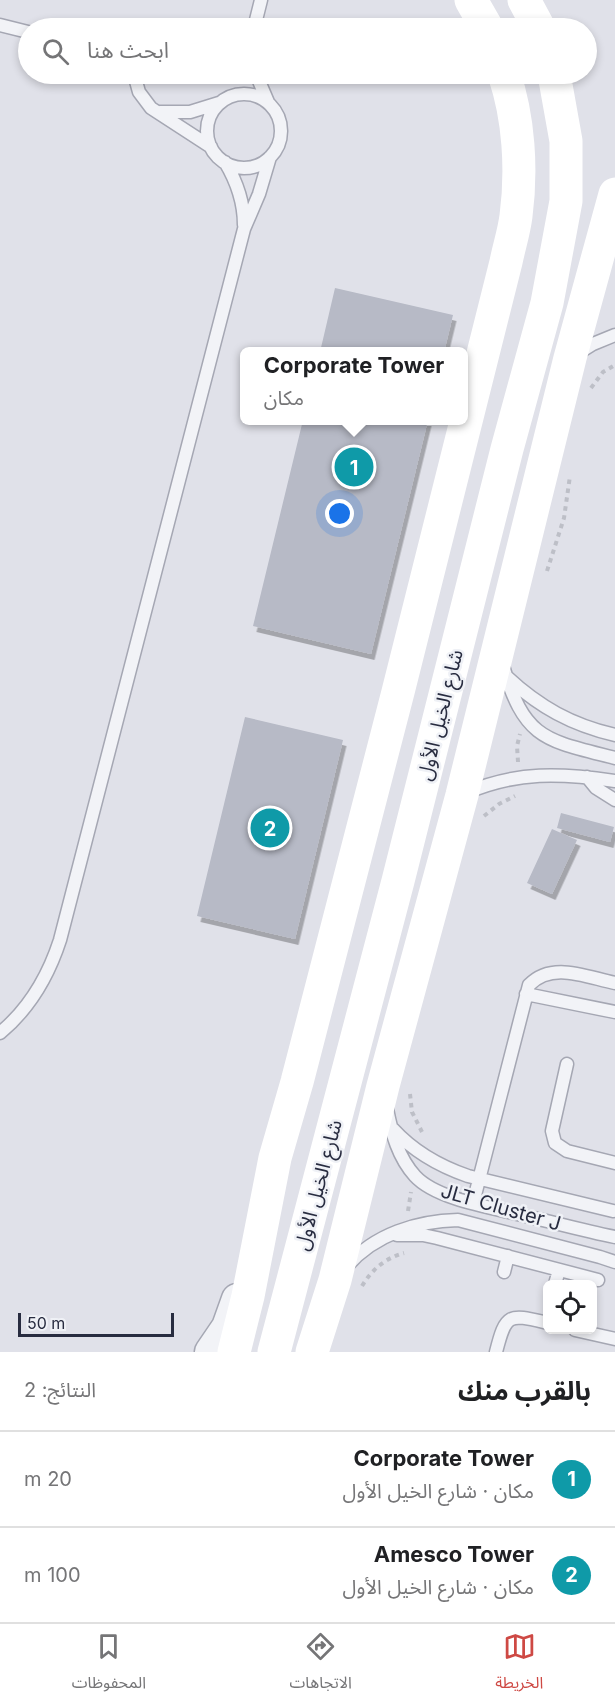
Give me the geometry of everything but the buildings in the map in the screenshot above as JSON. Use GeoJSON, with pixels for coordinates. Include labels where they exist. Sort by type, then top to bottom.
{"type":"FeatureCollection","features":[{"type":"Feature","properties":{"kind":"main road"},"geometry":{"type":"LineString","coordinates":[[471,0],[481,18]]}},
{"type":"Feature","properties":{"kind":"main road"},"geometry":{"type":"LineString","coordinates":[[524,0],[533,18]]}},
{"type":"Feature","properties":{"kind":"main road"},"geometry":{"type":"LineString","coordinates":[[468,413],[516,216],[519,170],[515,123],[506,84]]}},
{"type":"Feature","properties":{"kind":"main road","name":"شارع الخيل الأول"},"geometry":{"type":"LineString","coordinates":[[274,1352],[398,881],[507,449],[547,303],[566,201],[566,141],[556,84]]}},
{"type":"Feature","properties":{"kind":"main road","name":"شارع الخيل الأول"},"geometry":{"type":"LineString","coordinates":[[312,1352],[347,1285],[472,806],[502,663],[613,226]]}},
{"type":"Feature","properties":{"kind":"main road"},"geometry":{"type":"LineString","coordinates":[[234,1352],[248,1296],[280,1139],[297,1082],[465,425]]}},
{"type":"Feature","properties":{"kind":"street"},"geometry":{"type":"LineString","coordinates":[[210,1352],[227,1327],[261,1231]]}},
{"type":"Feature","properties":{"kind":"lane"},"geometry":{"type":"LineString","coordinates":[[256,18],[261,0]]}},
{"type":"Feature","properties":{"kind":"lane"},"geometry":{"type":"LineString","coordinates":[[0,25],[18,30]]}},
{"type":"Feature","properties":{"kind":"lane"},"geometry":{"type":"LineString","coordinates":[[137,84],[142,98],[156,111],[211,147],[225,162],[238,188],[243,208],[244,230]]}},
{"type":"Feature","properties":{"kind":"lane"},"geometry":{"type":"LineString","coordinates":[[0,1033],[23,1010],[46,977],[60,940],[244,230],[259,194],[270,157],[280,140],[280,120],[260,84]]}},
{"type":"Feature","properties":{"kind":"lane"},"geometry":{"type":"LineString","coordinates":[[156,111],[190,112],[240,94],[251,94],[269,103]]}},
{"type":"Feature","properties":{"kind":"lane"},"geometry":{"type":"LineString","coordinates":[[211,147],[208,138],[210,118],[222,102]]}},
{"type":"Feature","properties":{"kind":"lane"},"geometry":{"type":"LineString","coordinates":[[225,162],[244,167],[253,166],[270,157]]}},
{"type":"Feature","properties":{"kind":"lane"},"geometry":{"type":"LineString","coordinates":[[582,351],[615,336]]}},
{"type":"Feature","properties":{"kind":"lane"},"geometry":{"type":"LineString","coordinates":[[582,351],[615,343]]}},
{"type":"Feature","properties":{"kind":"lane"},"geometry":{"type":"LineString","coordinates":[[502,663],[540,705],[580,726],[615,735]]}},
{"type":"Feature","properties":{"kind":"lane"},"geometry":{"type":"LineString","coordinates":[[502,663],[519,709],[528,723],[542,735],[574,748],[615,758]]}},
{"type":"Feature","properties":{"kind":"lane"},"geometry":{"type":"LineString","coordinates":[[472,806],[480,787],[519,777],[564,775],[615,781]]}},
{"type":"Feature","properties":{"kind":"lane"},"geometry":{"type":"LineString","coordinates":[[587,777],[596,788],[615,800]]}},
{"type":"Feature","properties":{"kind":"lane"},"geometry":{"type":"LineString","coordinates":[[473,1203],[530,985],[536,978],[554,971],[615,983]]}},
{"type":"Feature","properties":{"kind":"lane"},"geometry":{"type":"LineString","coordinates":[[526,994],[615,1012]]}},
{"type":"Feature","properties":{"kind":"lane"},"geometry":{"type":"LineString","coordinates":[[567,1064],[552,1131],[555,1143],[567,1151],[615,1163]]}},
{"type":"Feature","properties":{"kind":"lane","name":"JLT Cluster J"},"geometry":{"type":"LineString","coordinates":[[397,1087],[390,1125],[395,1144],[416,1178],[444,1194],[473,1203],[615,1237]]}},
{"type":"Feature","properties":{"kind":"lane"},"geometry":{"type":"LineString","coordinates":[[390,1125],[428,1159],[448,1170],[479,1179],[527,1184],[579,1197],[613,1211]]}},
{"type":"Feature","properties":{"kind":"lane","name":"JLT Cluster J"},"geometry":{"type":"LineString","coordinates":[[347,1285],[350,1263],[367,1248],[387,1236],[424,1222],[458,1220],[615,1262]]}},
{"type":"Feature","properties":{"kind":"lane"},"geometry":{"type":"LineString","coordinates":[[387,1236],[423,1235],[598,1280]]}},
{"type":"Feature","properties":{"kind":"lane"},"geometry":{"type":"LineString","coordinates":[[504,1272],[508,1256]]}},
{"type":"Feature","properties":{"kind":"lane"},"geometry":{"type":"LineString","coordinates":[[556,1280],[559,1269]]}},
{"type":"Feature","properties":{"kind":"lane"},"geometry":{"type":"LineString","coordinates":[[496,1352],[504,1325],[513,1318],[543,1322]]}},
{"type":"Feature","properties":{"kind":"lane"},"geometry":{"type":"LineString","coordinates":[[594,1334],[615,1339]]}},
{"type":"Feature","properties":{"kind":"lane"},"geometry":{"type":"LineString","coordinates":[[613,1352],[615,1345]]}},
{"type":"Feature","properties":{"kind":"path"},"geometry":{"type":"LineString","coordinates":[[590,389],[603,372],[615,365]]}},
{"type":"Feature","properties":{"kind":"path"},"geometry":{"type":"LineString","coordinates":[[545,575],[564,518],[571,466]]}},
{"type":"Feature","properties":{"kind":"path"},"geometry":{"type":"LineString","coordinates":[[472,806],[499,804],[517,794],[519,777]]}},
{"type":"Feature","properties":{"kind":"path"},"geometry":{"type":"LineString","coordinates":[[397,1087],[426,1139]]}},
{"type":"Feature","properties":{"kind":"path"},"geometry":{"type":"LineString","coordinates":[[347,1285],[368,1275],[396,1255],[413,1250]]}},
{"type":"Feature","properties":{"kind":"place","name":"Corporate Tower"},"geometry":{"type":"Point","coordinates":[354,467]}},
{"type":"Feature","properties":{"kind":"place","name":"Amesco Tower"},"geometry":{"type":"Point","coordinates":[270,828]}}]}
